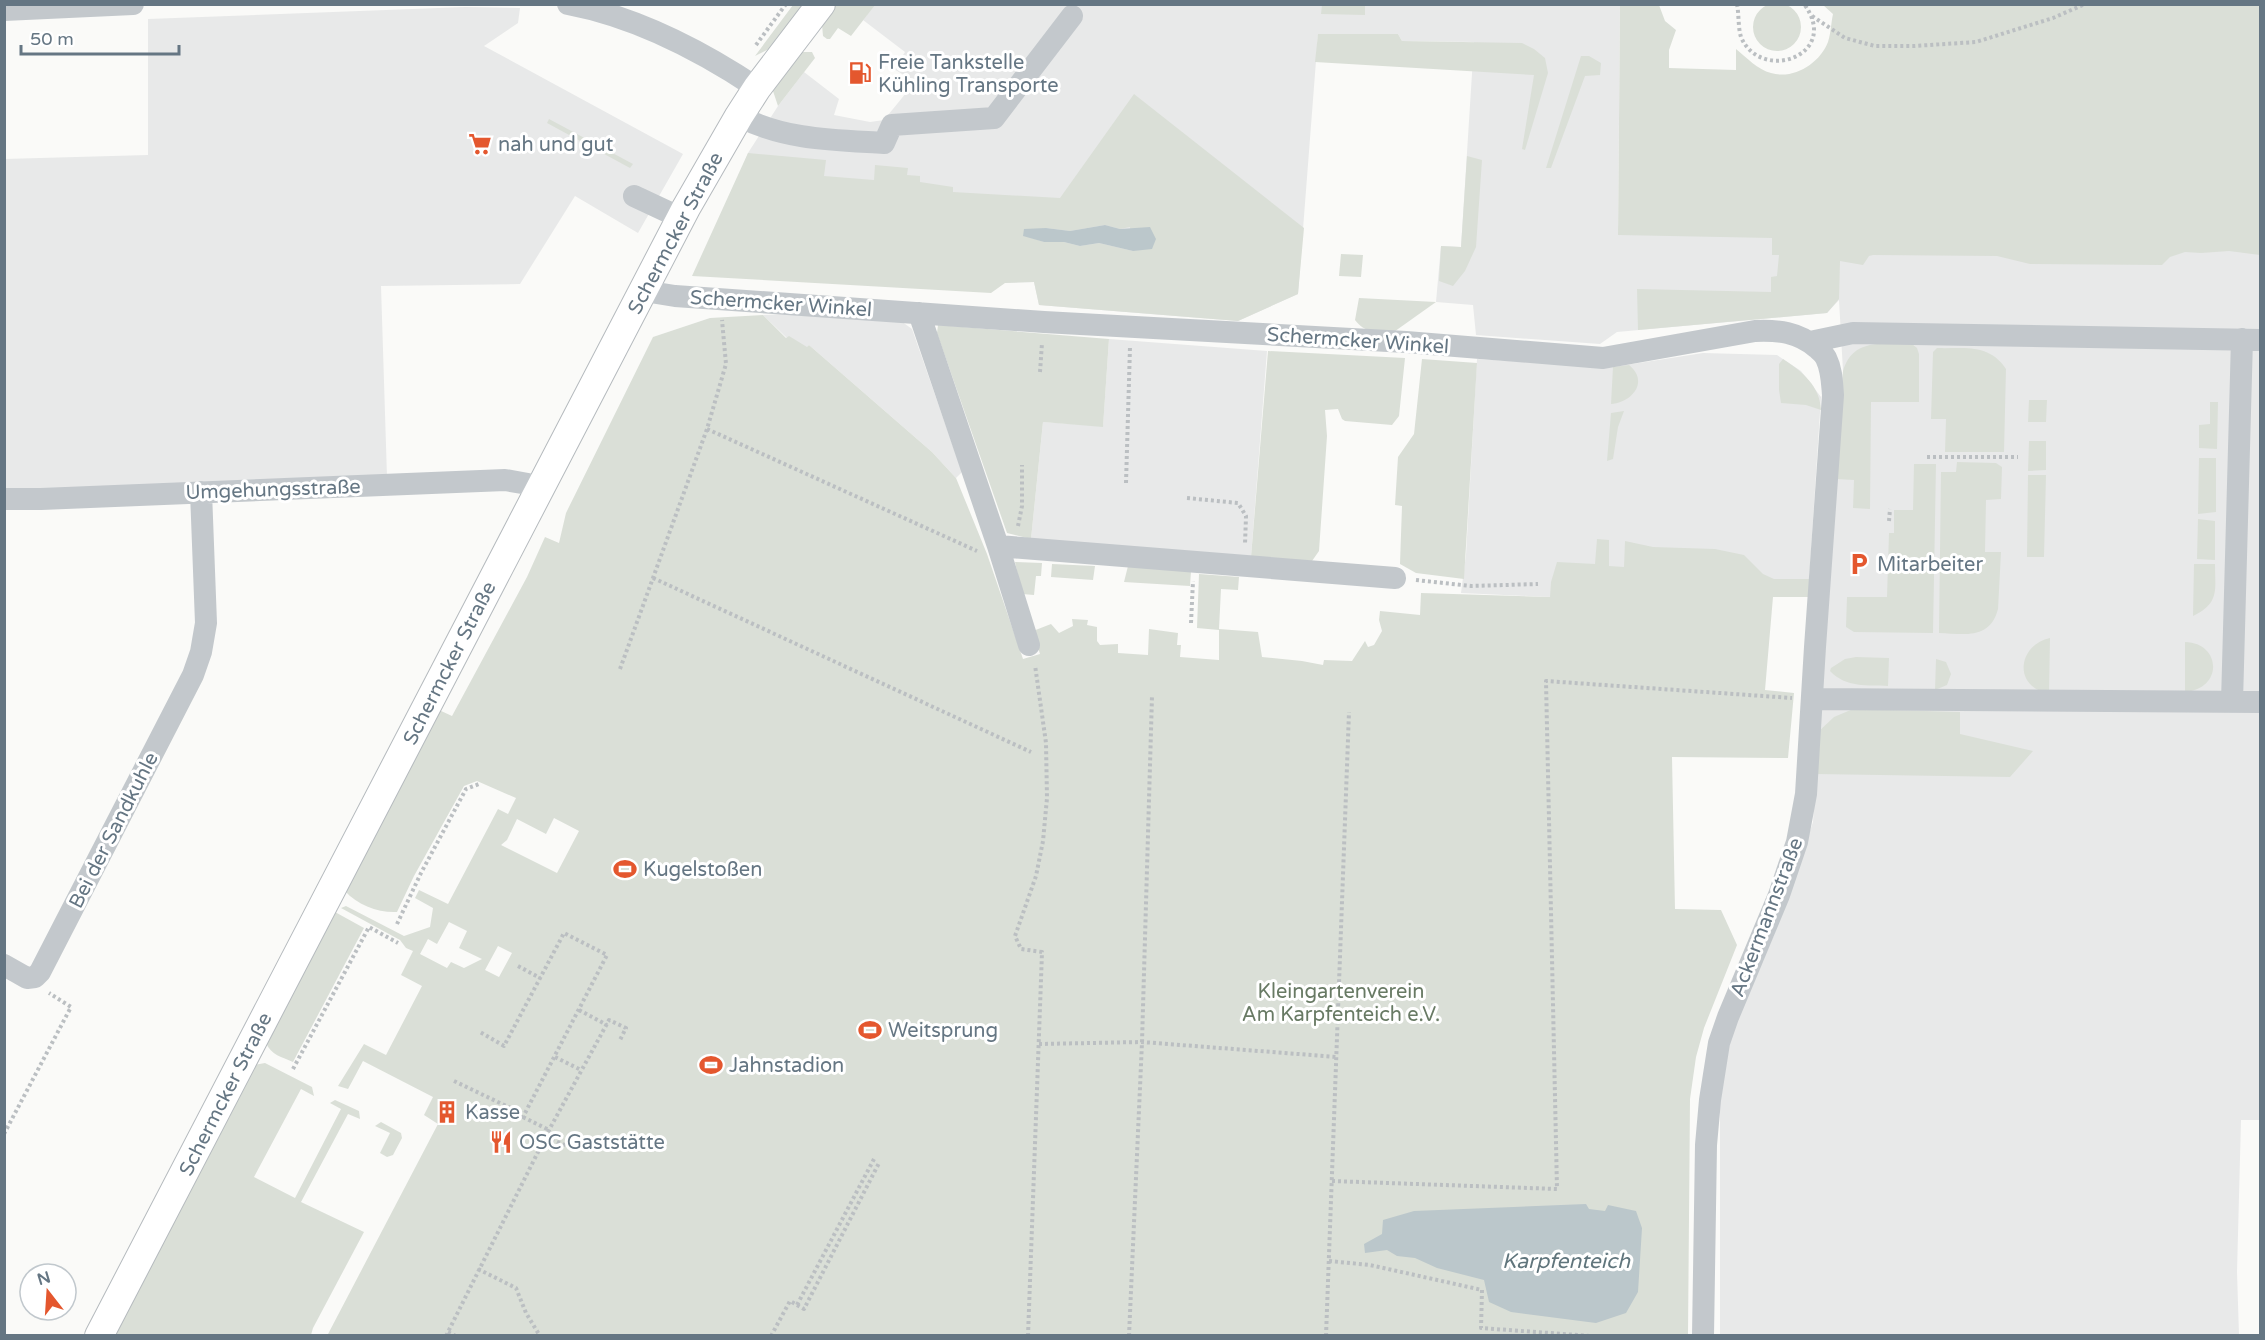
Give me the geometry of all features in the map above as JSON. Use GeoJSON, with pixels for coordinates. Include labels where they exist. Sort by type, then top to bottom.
{"type":"FeatureCollection","features":[{"type":"Feature","properties":{"kind":"main road","name":"Schermcker Straße"},"geometry":{"type":"LineString","coordinates":[[99,1335],[681,218],[757,88],[820,4]]}},
{"type":"Feature","properties":{"kind":"street"},"geometry":{"type":"LineString","coordinates":[[4,10],[134,4]]}},
{"type":"Feature","properties":{"kind":"street"},"geometry":{"type":"LineString","coordinates":[[568,4],[668,37],[705,54],[757,88]]}},
{"type":"Feature","properties":{"kind":"street"},"geometry":{"type":"LineString","coordinates":[[739,116],[757,125],[802,138],[884,143],[892,125],[994,118],[1072,16]]}},
{"type":"Feature","properties":{"kind":"street"},"geometry":{"type":"LineString","coordinates":[[634,196],[681,218]]}},
{"type":"Feature","properties":{"kind":"street","name":"Schermcker Winkel"},"geometry":{"type":"LineString","coordinates":[[644,291],[720,299],[1044,322],[1406,342],[1603,358],[1755,331],[1776,330],[1802,338],[1853,333],[2251,339]]}},
{"type":"Feature","properties":{"kind":"street"},"geometry":{"type":"LineString","coordinates":[[919,313],[1029,645]]}},
{"type":"Feature","properties":{"kind":"street","name":"Ackermannstraße"},"geometry":{"type":"LineString","coordinates":[[1703,1335],[1706,1146],[1717,1054],[1728,1017],[1779,894],[1797,842],[1806,794],[1833,395],[1831,373],[1826,356],[1802,338]]}},
{"type":"Feature","properties":{"kind":"street"},"geometry":{"type":"LineString","coordinates":[[2232,702],[2251,339]]}},
{"type":"Feature","properties":{"kind":"street","name":"Umgehungsstraße"},"geometry":{"type":"LineString","coordinates":[[4,499],[41,500],[506,480],[528,484],[539,490]]}},
{"type":"Feature","properties":{"kind":"street","name":"Bei der Sandkuhle"},"geometry":{"type":"LineString","coordinates":[[35,977],[193,675],[201,652],[206,623],[201,492]]}},
{"type":"Feature","properties":{"kind":"street"},"geometry":{"type":"LineString","coordinates":[[997,549],[1395,578]]}},
{"type":"Feature","properties":{"kind":"street"},"geometry":{"type":"LineString","coordinates":[[1812,699],[2260,702]]}},
{"type":"Feature","properties":{"kind":"street"},"geometry":{"type":"LineString","coordinates":[[4,965],[27,978],[35,977]]}},
{"type":"Feature","properties":{"kind":"path"},"geometry":{"type":"LineString","coordinates":[[1737,4],[1741,37],[1754,54],[1773,61],[1790,61],[1804,53],[1813,37],[1812,16]]}},
{"type":"Feature","properties":{"kind":"path"},"geometry":{"type":"LineString","coordinates":[[1803,4],[1812,16],[1845,38],[1875,46],[1976,42],[2053,18],[2085,4]]}},
{"type":"Feature","properties":{"kind":"path"},"geometry":{"type":"LineString","coordinates":[[620,669],[707,429],[726,364],[720,299]]}},
{"type":"Feature","properties":{"kind":"path"},"geometry":{"type":"LineString","coordinates":[[1040,372],[1044,322]]}},
{"type":"Feature","properties":{"kind":"path"},"geometry":{"type":"LineString","coordinates":[[1126,483],[1129,326]]}},
{"type":"Feature","properties":{"kind":"path"},"geometry":{"type":"LineString","coordinates":[[707,429],[997,549],[1022,506],[1022,465]]}},
{"type":"Feature","properties":{"kind":"path"},"geometry":{"type":"LineString","coordinates":[[1927,457],[2018,457]]}},
{"type":"Feature","properties":{"kind":"path"},"geometry":{"type":"LineString","coordinates":[[1187,498],[1238,502],[1246,516],[1247,531],[1242,567]]}},
{"type":"Feature","properties":{"kind":"path"},"geometry":{"type":"LineString","coordinates":[[1889,521],[1890,509]]}},
{"type":"Feature","properties":{"kind":"path"},"geometry":{"type":"LineString","coordinates":[[1191,623],[1194,562]]}},
{"type":"Feature","properties":{"kind":"path"},"geometry":{"type":"LineString","coordinates":[[653,578],[1031,752]]}},
{"type":"Feature","properties":{"kind":"path"},"geometry":{"type":"LineString","coordinates":[[1395,578],[1471,586],[1538,584]]}},
{"type":"Feature","properties":{"kind":"path"},"geometry":{"type":"LineString","coordinates":[[1028,1335],[1042,952],[1021,949],[1015,936],[1036,876],[1047,798],[1046,743],[1035,664],[1029,645]]}},
{"type":"Feature","properties":{"kind":"path"},"geometry":{"type":"LineString","coordinates":[[1332,1181],[1557,1188],[1546,681],[1812,699]]}},
{"type":"Feature","properties":{"kind":"path"},"geometry":{"type":"LineString","coordinates":[[1129,1335],[1142,1042],[1152,696]]}},
{"type":"Feature","properties":{"kind":"path"},"geometry":{"type":"LineString","coordinates":[[1326,1335],[1349,712]]}},
{"type":"Feature","properties":{"kind":"path"},"geometry":{"type":"LineString","coordinates":[[397,924],[421,873],[466,789],[479,784]]}},
{"type":"Feature","properties":{"kind":"path"},"geometry":{"type":"LineString","coordinates":[[293,1070],[369,927],[398,943]]}},
{"type":"Feature","properties":{"kind":"path"},"geometry":{"type":"LineString","coordinates":[[480,1032],[504,1046],[564,933],[607,955],[524,1117]]}},
{"type":"Feature","properties":{"kind":"path"},"geometry":{"type":"LineString","coordinates":[[518,966],[540,978]]}},
{"type":"Feature","properties":{"kind":"path"},"geometry":{"type":"LineString","coordinates":[[4,1134],[71,1007],[43,989],[35,977]]}},
{"type":"Feature","properties":{"kind":"path"},"geometry":{"type":"LineString","coordinates":[[579,1010],[607,1025]]}},
{"type":"Feature","properties":{"kind":"path"},"geometry":{"type":"LineString","coordinates":[[456,1335],[447,1334],[549,1130],[609,1020],[626,1028],[620,1040]]}},
{"type":"Feature","properties":{"kind":"path"},"geometry":{"type":"LineString","coordinates":[[1039,1044],[1142,1042],[1337,1057]]}},
{"type":"Feature","properties":{"kind":"path"},"geometry":{"type":"LineString","coordinates":[[555,1057],[580,1070]]}},
{"type":"Feature","properties":{"kind":"path"},"geometry":{"type":"LineString","coordinates":[[454,1081],[523,1114],[524,1117],[549,1130]]}},
{"type":"Feature","properties":{"kind":"path"},"geometry":{"type":"LineString","coordinates":[[546,1137],[567,1146]]}},
{"type":"Feature","properties":{"kind":"path"},"geometry":{"type":"LineString","coordinates":[[797,1305],[873,1159]]}},
{"type":"Feature","properties":{"kind":"path"},"geometry":{"type":"LineString","coordinates":[[771,1335],[790,1301],[804,1309],[879,1163]]}},
{"type":"Feature","properties":{"kind":"path"},"geometry":{"type":"LineString","coordinates":[[1329,1261],[1371,1265],[1482,1290],[1481,1328],[1592,1335]]}},
{"type":"Feature","properties":{"kind":"path"},"geometry":{"type":"LineString","coordinates":[[478,1269],[516,1288],[526,1312],[540,1335]]}},
{"type":"Feature","properties":{"kind":"shaded area"},"geometry":{"type":"Polygon","coordinates":[[[1620,4],[1618,226],[2260,228],[2260,1120],[2241,1120],[2237,1272],[2239,1335],[1720,1335],[1720,1114],[1717,1107],[1733,1024],[1774,935],[1813,822],[1843,371],[1839,300],[1827,313],[1617,332],[1600,344],[1476,335],[1473,305],[1436,302],[1441,246],[1461,247],[1474,42],[1402,41],[1398,34],[1318,35],[1298,294],[1238,321],[1039,305],[1034,282],[1005,283],[737,181],[748,153],[778,106],[804,72],[839,99],[834,115],[870,122],[884,120],[915,82],[894,69],[905,52],[863,20],[867,15],[853,5],[1620,4]]]}},
{"type":"Feature","properties":{"kind":"shaded area"},"geometry":{"type":"Polygon","coordinates":[[[465,7],[520,8],[518,23],[484,46],[683,154],[638,233],[575,196],[520,284],[381,286],[387,477],[5,494],[4,159],[148,155],[148,19],[465,7]]]}},
{"type":"Feature","properties":{"kind":"shaded area"},"geometry":{"type":"Polygon","coordinates":[[[790,314],[901,321],[912,329],[962,472],[956,478],[932,452],[809,345],[807,348],[787,338],[763,315],[790,314]]]}},
{"type":"Feature","properties":{"kind":"shaded area"},"geometry":{"type":"Polygon","coordinates":[[[1109,339],[1267,351],[1251,557],[1031,539],[1043,422],[1103,426],[1109,339]]]}},
{"type":"Feature","properties":{"kind":"shaded area"},"geometry":{"type":"Polygon","coordinates":[[[1703,353],[1777,355],[1801,371],[1821,397],[1808,597],[1551,582],[1551,597],[1461,593],[1466,555],[1477,359],[1613,367],[1703,353]]]}},
{"type":"Feature","properties":{"kind":"green space"},"geometry":{"type":"Polygon","coordinates":[[[1772,3],[1782,3],[1794,10],[1801,22],[1801,32],[1794,44],[1782,51],[1772,51],[1757,40],[1753,32],[1753,22],[1764,7],[1772,3]]]}},
{"type":"Feature","properties":{"kind":"green space"},"geometry":{"type":"Polygon","coordinates":[[[793,5],[805,5],[771,48],[755,56],[793,5]]]}},
{"type":"Feature","properties":{"kind":"green space"},"geometry":{"type":"Polygon","coordinates":[[[834,5],[875,5],[851,36],[838,28],[830,39],[827,39],[823,36],[822,25],[834,5]]]}},
{"type":"Feature","properties":{"kind":"green space"},"geometry":{"type":"Polygon","coordinates":[[[1322,5],[1365,5],[1365,15],[1321,14],[1322,5]]]}},
{"type":"Feature","properties":{"kind":"green space"},"geometry":{"type":"Polygon","coordinates":[[[1620,5],[1659,5],[1665,21],[1676,30],[1669,50],[1669,68],[1736,70],[1736,49],[1761,69],[1780,75],[1805,68],[1813,63],[1824,50],[1829,39],[1833,14],[1823,5],[2260,5],[2260,255],[2229,251],[2185,252],[2170,257],[2162,265],[2030,264],[1997,256],[1873,255],[1869,256],[1863,265],[1840,261],[1839,299],[1827,313],[1638,330],[1637,289],[1771,292],[1771,277],[1777,276],[1779,255],[1772,255],[1772,238],[1618,235],[1620,5]]]}},
{"type":"Feature","properties":{"kind":"green space"},"geometry":{"type":"Polygon","coordinates":[[[1318,34],[1398,34],[1402,41],[1522,43],[1534,49],[1545,58],[1548,73],[1525,150],[1522,149],[1534,75],[1315,62],[1318,34]]]}},
{"type":"Feature","properties":{"kind":"green space"},"geometry":{"type":"Polygon","coordinates":[[[802,52],[812,52],[815,58],[778,106],[773,91],[802,52]]]}},
{"type":"Feature","properties":{"kind":"green space"},"geometry":{"type":"Polygon","coordinates":[[[1581,56],[1589,56],[1601,63],[1600,75],[1585,76],[1551,168],[1546,168],[1581,56]]]}},
{"type":"Feature","properties":{"kind":"green space"},"geometry":{"type":"Polygon","coordinates":[[[1134,94],[1304,228],[1298,294],[1238,321],[1039,305],[1034,282],[1005,283],[991,293],[692,276],[748,153],[826,160],[824,176],[874,180],[875,165],[908,168],[907,175],[920,176],[920,182],[953,187],[953,192],[1060,198],[1134,94]],[[1105,225],[1070,231],[1046,228],[1023,235],[1044,242],[1064,242],[1080,246],[1099,243],[1133,251],[1130,227],[1120,229],[1105,225]]]}},
{"type":"Feature","properties":{"kind":"green space"},"geometry":{"type":"Polygon","coordinates":[[[549,119],[633,164],[630,168],[547,123],[549,119]]]}},
{"type":"Feature","properties":{"kind":"green space"},"geometry":{"type":"Polygon","coordinates":[[[1467,156],[1482,160],[1476,247],[1465,271],[1453,286],[1439,281],[1441,246],[1461,247],[1467,156]]]}},
{"type":"Feature","properties":{"kind":"green space"},"geometry":{"type":"Polygon","coordinates":[[[1341,254],[1363,255],[1361,277],[1339,276],[1341,254]]]}},
{"type":"Feature","properties":{"kind":"green space"},"geometry":{"type":"Polygon","coordinates":[[[1359,298],[1436,302],[1391,334],[1367,330],[1355,320],[1359,298]]]}},
{"type":"Feature","properties":{"kind":"green space","name":"Kleingartenverein Am Karpfenteich e.V."},"geometry":{"type":"Polygon","coordinates":[[[763,315],[786,338],[789,336],[807,347],[809,345],[932,452],[956,478],[987,554],[1023,659],[1040,654],[1033,631],[1051,624],[1059,633],[1073,626],[1072,619],[1088,620],[1087,625],[1097,627],[1097,641],[1100,645],[1118,644],[1118,653],[1148,655],[1149,629],[1178,633],[1177,645],[1181,645],[1180,657],[1219,660],[1219,630],[1197,628],[1199,574],[1239,577],[1238,590],[1221,589],[1219,629],[1258,632],[1262,657],[1323,665],[1324,660],[1352,661],[1365,641],[1368,647],[1374,645],[1382,631],[1379,620],[1380,611],[1420,615],[1421,593],[1550,597],[1551,582],[1557,562],[1595,564],[1597,539],[1609,540],[1609,566],[1624,567],[1625,541],[1653,547],[1715,549],[1744,555],[1763,574],[1774,579],[1810,579],[1808,597],[1773,597],[1765,690],[1794,693],[1788,758],[1672,757],[1675,909],[1721,910],[1737,945],[1704,1028],[1696,1057],[1690,1099],[1688,1335],[327,1336],[438,1124],[424,1115],[433,1097],[363,1061],[348,1089],[338,1086],[364,1044],[386,1055],[422,986],[401,975],[413,951],[406,948],[400,940],[341,908],[346,906],[404,936],[430,927],[433,908],[415,898],[419,890],[448,904],[498,809],[508,814],[516,798],[477,781],[464,786],[414,876],[397,912],[369,907],[345,891],[439,710],[452,716],[527,577],[545,537],[559,543],[566,513],[653,337],[710,318],[763,315]],[[554,818],[546,834],[517,819],[507,840],[501,845],[557,873],[579,831],[554,818]],[[449,922],[437,944],[428,939],[420,954],[447,968],[451,962],[464,968],[482,959],[459,948],[467,931],[449,922]],[[498,946],[485,970],[499,977],[512,953],[498,946]]]}},
{"type":"Feature","properties":{"kind":"green space"},"geometry":{"type":"Polygon","coordinates":[[[938,325],[1109,339],[1103,427],[1043,422],[1031,539],[1007,533],[937,333],[938,325]]]}},
{"type":"Feature","properties":{"kind":"green space"},"geometry":{"type":"Polygon","coordinates":[[[1880,344],[1912,344],[1917,348],[1919,354],[1919,402],[1871,402],[1870,509],[1853,508],[1854,480],[1836,479],[1843,371],[1854,352],[1862,348],[1880,344]]]}},
{"type":"Feature","properties":{"kind":"green space"},"geometry":{"type":"Polygon","coordinates":[[[1937,348],[1966,348],[1984,351],[1992,355],[2006,369],[2004,452],[1945,452],[1946,419],[1931,419],[1933,352],[1937,348]]]}},
{"type":"Feature","properties":{"kind":"green space"},"geometry":{"type":"Polygon","coordinates":[[[1268,351],[1405,358],[1399,416],[1392,425],[1345,421],[1338,409],[1325,410],[1327,436],[1319,551],[1312,561],[1251,557],[1268,351]]]}},
{"type":"Feature","properties":{"kind":"green space"},"geometry":{"type":"Polygon","coordinates":[[[1422,359],[1477,363],[1464,579],[1416,573],[1400,564],[1402,506],[1395,505],[1398,457],[1414,434],[1422,359]]]}},
{"type":"Feature","properties":{"kind":"green space"},"geometry":{"type":"Polygon","coordinates":[[[1783,359],[1809,380],[1820,401],[1821,410],[1806,405],[1781,403],[1779,364],[1783,359]]]}},
{"type":"Feature","properties":{"kind":"green space"},"geometry":{"type":"Polygon","coordinates":[[[1629,365],[1638,378],[1636,390],[1626,399],[1611,404],[1613,367],[1629,365]]]}},
{"type":"Feature","properties":{"kind":"green space"},"geometry":{"type":"Polygon","coordinates":[[[2029,400],[2047,400],[2046,422],[2028,422],[2029,400]]]}},
{"type":"Feature","properties":{"kind":"green space"},"geometry":{"type":"Polygon","coordinates":[[[2210,402],[2218,402],[2217,449],[2199,448],[2199,425],[2210,424],[2210,402]]]}},
{"type":"Feature","properties":{"kind":"green space"},"geometry":{"type":"Polygon","coordinates":[[[1624,411],[1618,427],[1613,459],[1607,461],[1611,413],[1624,411]]]}},
{"type":"Feature","properties":{"kind":"green space"},"geometry":{"type":"Polygon","coordinates":[[[2029,441],[2046,441],[2046,470],[2028,471],[2029,441]]]}},
{"type":"Feature","properties":{"kind":"green space"},"geometry":{"type":"Polygon","coordinates":[[[2199,458],[2216,458],[2216,512],[2198,514],[2199,458]]]}},
{"type":"Feature","properties":{"kind":"green space"},"geometry":{"type":"Polygon","coordinates":[[[1957,462],[1996,463],[2002,467],[2001,499],[1986,500],[1985,552],[2001,552],[1998,609],[1989,626],[1967,634],[1939,633],[1941,472],[1956,472],[1957,462]]]}},
{"type":"Feature","properties":{"kind":"green space"},"geometry":{"type":"Polygon","coordinates":[[[1914,464],[1936,464],[1933,633],[1854,632],[1846,627],[1847,597],[1887,597],[1889,533],[1894,533],[1894,510],[1913,510],[1914,464]]]}},
{"type":"Feature","properties":{"kind":"green space"},"geometry":{"type":"Polygon","coordinates":[[[2028,475],[2046,475],[2044,557],[2027,557],[2028,475]]]}},
{"type":"Feature","properties":{"kind":"green space"},"geometry":{"type":"Polygon","coordinates":[[[2198,519],[2215,521],[2215,560],[2197,559],[2198,519]]]}},
{"type":"Feature","properties":{"kind":"green space"},"geometry":{"type":"Polygon","coordinates":[[[1015,562],[1042,563],[1041,576],[1036,576],[1034,595],[1022,594],[1015,562]]]}},
{"type":"Feature","properties":{"kind":"green space"},"geometry":{"type":"Polygon","coordinates":[[[1052,564],[1095,566],[1093,580],[1051,577],[1052,564]]]}},
{"type":"Feature","properties":{"kind":"green space"},"geometry":{"type":"Polygon","coordinates":[[[2194,564],[2215,564],[2215,581],[2212,601],[2193,616],[2194,564]]]}},
{"type":"Feature","properties":{"kind":"green space"},"geometry":{"type":"Polygon","coordinates":[[[1128,566],[1191,571],[1190,586],[1124,582],[1128,566]]]}},
{"type":"Feature","properties":{"kind":"green space"},"geometry":{"type":"Polygon","coordinates":[[[2050,638],[2049,693],[2029,683],[2024,666],[2031,649],[2039,642],[2050,638]]]}},
{"type":"Feature","properties":{"kind":"green space"},"geometry":{"type":"Polygon","coordinates":[[[2185,642],[2197,644],[2206,650],[2213,666],[2206,683],[2197,689],[2185,692],[2185,642]]]}},
{"type":"Feature","properties":{"kind":"green space"},"geometry":{"type":"Polygon","coordinates":[[[1889,658],[1888,686],[1850,683],[1830,671],[1845,659],[1889,658]]]}},
{"type":"Feature","properties":{"kind":"green space"},"geometry":{"type":"Polygon","coordinates":[[[1936,659],[1946,662],[1951,674],[1947,685],[1935,690],[1936,659]]]}},
{"type":"Feature","properties":{"kind":"green space"},"geometry":{"type":"Polygon","coordinates":[[[1853,709],[1960,712],[1960,734],[2033,751],[2010,777],[1815,774],[1818,732],[1834,717],[1853,709]]]}},
{"type":"Feature","properties":{"kind":"green space"},"geometry":{"type":"Polygon","coordinates":[[[335,912],[364,928],[293,1062],[274,1053],[266,1043],[335,912]]]}},
{"type":"Feature","properties":{"kind":"green space"},"geometry":{"type":"Polygon","coordinates":[[[265,1063],[312,1087],[314,1096],[301,1089],[254,1177],[295,1198],[341,1109],[330,1103],[335,1100],[359,1111],[360,1119],[348,1114],[301,1202],[364,1232],[311,1335],[113,1336],[254,1065],[265,1063]]]}},
{"type":"Feature","properties":{"kind":"green space"},"geometry":{"type":"Polygon","coordinates":[[[381,1122],[401,1133],[402,1138],[393,1155],[387,1157],[380,1153],[390,1133],[375,1126],[381,1122]]]}},
{"type":"Feature","properties":{"kind":"water"},"geometry":{"type":"Polygon","coordinates":[[[1105,225],[1120,229],[1150,227],[1156,239],[1152,249],[1133,251],[1099,243],[1080,246],[1064,242],[1044,242],[1023,236],[1024,229],[1046,228],[1070,231],[1105,225]]]}},
{"type":"Feature","properties":{"kind":"water","name":"Karpfenteich"},"geometry":{"type":"Polygon","coordinates":[[[1586,1204],[1589,1209],[1605,1211],[1608,1205],[1636,1211],[1642,1228],[1638,1292],[1626,1313],[1596,1323],[1511,1312],[1489,1302],[1484,1280],[1437,1268],[1415,1258],[1397,1256],[1387,1250],[1365,1253],[1364,1244],[1382,1234],[1383,1220],[1414,1211],[1586,1204]]]}},
{"type":"Feature","properties":{"kind":"place","name":"Freie Tankstelle Kühling Transporte"},"geometry":{"type":"Point","coordinates":[860,73]}},
{"type":"Feature","properties":{"kind":"place","name":"nah und gut"},"geometry":{"type":"Point","coordinates":[480,144]}},
{"type":"Feature","properties":{"kind":"place","name":"Mitarbeiter"},"geometry":{"type":"Point","coordinates":[1859,564]}},
{"type":"Feature","properties":{"kind":"place","name":"Kugelstoßen"},"geometry":{"type":"Point","coordinates":[625,869]}},
{"type":"Feature","properties":{"kind":"place","name":"Weitsprung"},"geometry":{"type":"Point","coordinates":[870,1030]}},
{"type":"Feature","properties":{"kind":"place","name":"Jahnstadion"},"geometry":{"type":"Point","coordinates":[711,1065]}},
{"type":"Feature","properties":{"kind":"place","name":"Kasse"},"geometry":{"type":"Point","coordinates":[447,1112]}},
{"type":"Feature","properties":{"kind":"place","name":"OSC Gaststätte"},"geometry":{"type":"Point","coordinates":[501,1142]}}]}
